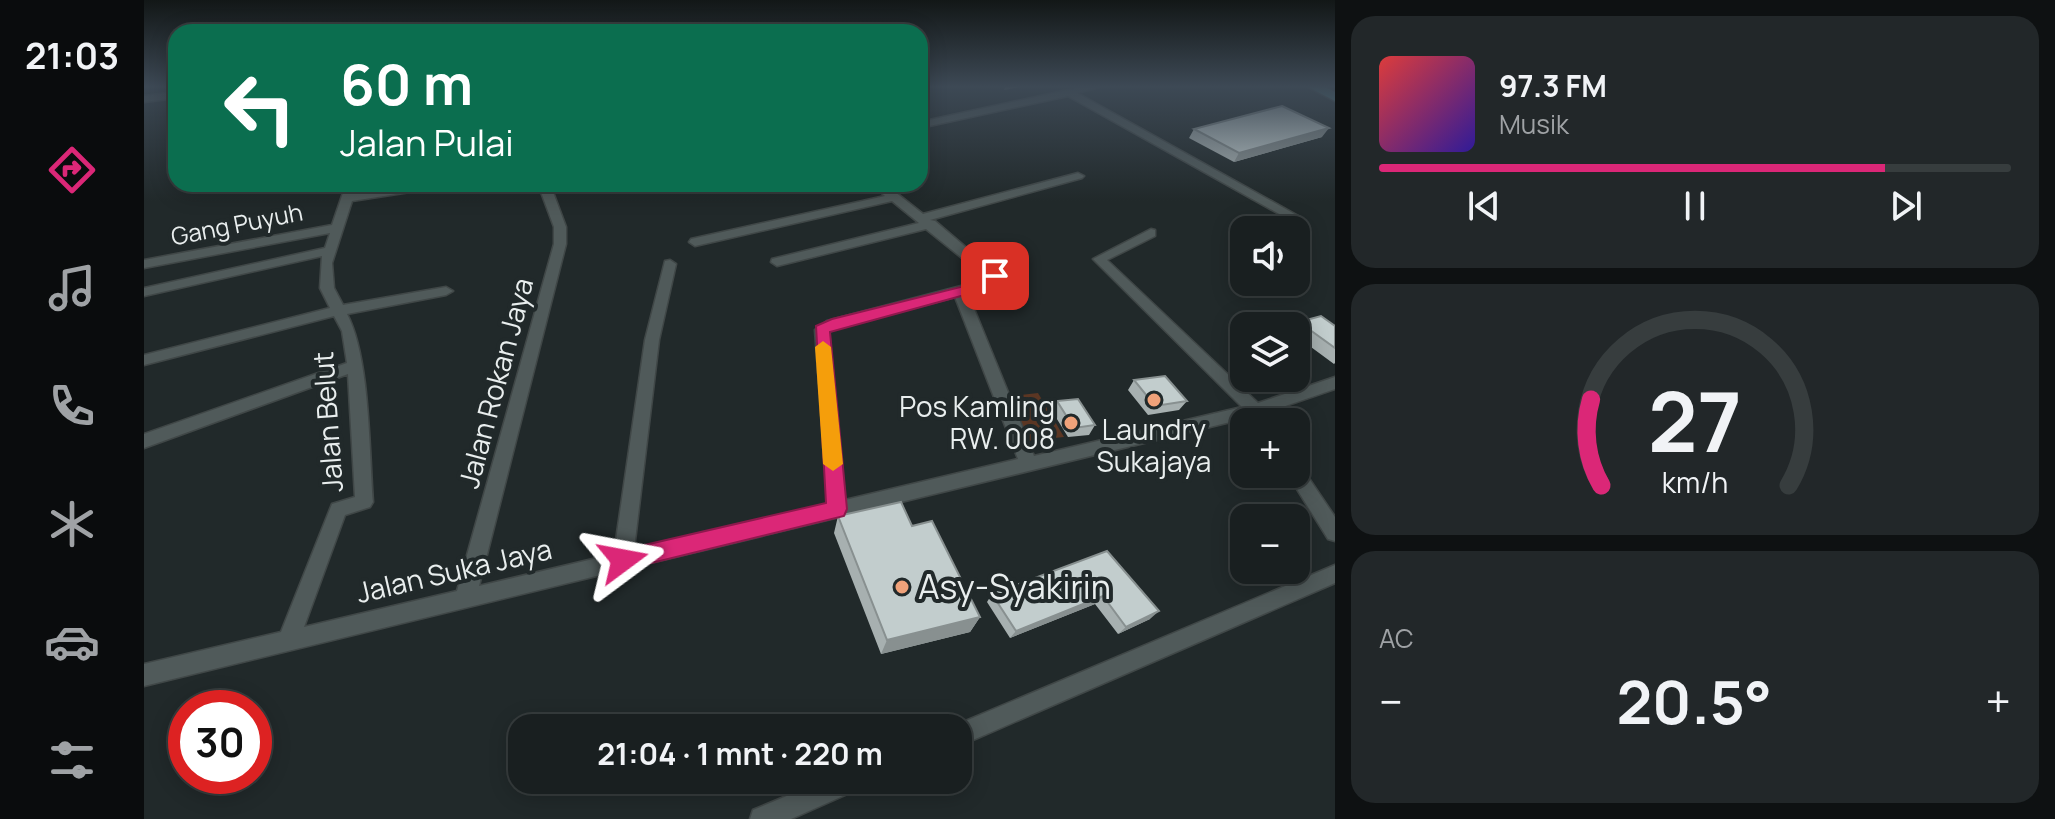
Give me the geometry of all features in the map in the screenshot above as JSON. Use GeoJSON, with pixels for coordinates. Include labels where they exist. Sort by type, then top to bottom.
{"type":"FeatureCollection","features":[{"type":"Feature","properties":{"kind":"street"},"geometry":{"type":"LineString","coordinates":[[1128,125],[1292,216]]}},
{"type":"Feature","properties":{"kind":"street"},"geometry":{"type":"LineString","coordinates":[[777,262],[1078,176]]}},
{"type":"Feature","properties":{"kind":"street","name":"Jalan Belut"},"geometry":{"type":"LineString","coordinates":[[289,639],[338,509],[364,502],[349,331],[336,311],[327,288],[329,251],[349,192]]}},
{"type":"Feature","properties":{"kind":"street","name":"Jalan Rokan Jaya"},"geometry":{"type":"LineString","coordinates":[[466,596],[560,244],[560,227],[547,192]]}},
{"type":"Feature","properties":{"kind":"street"},"geometry":{"type":"LineString","coordinates":[[837,509],[822,330],[832,324],[990,284],[996,279],[888,192]]}},
{"type":"Feature","properties":{"kind":"street"},"geometry":{"type":"LineString","coordinates":[[695,242],[894,197]]}},
{"type":"Feature","properties":{"kind":"street","name":"Gang Puyuh"},"geometry":{"type":"LineString","coordinates":[[144,264],[338,228]]}},
{"type":"Feature","properties":{"kind":"street"},"geometry":{"type":"LineString","coordinates":[[1151,233],[1099,259],[1251,408]]}},
{"type":"Feature","properties":{"kind":"street"},"geometry":{"type":"LineString","coordinates":[[144,292],[329,251]]}},
{"type":"Feature","properties":{"kind":"street"},"geometry":{"type":"LineString","coordinates":[[623,560],[652,340],[670,264]]}},
{"type":"Feature","properties":{"kind":"street"},"geometry":{"type":"LineString","coordinates":[[144,360],[336,311],[446,291]]}},
{"type":"Feature","properties":{"kind":"street"},"geometry":{"type":"LineString","coordinates":[[960,292],[1029,465]]}},
{"type":"Feature","properties":{"kind":"street"},"geometry":{"type":"LineString","coordinates":[[144,441],[354,366]]}},
{"type":"Feature","properties":{"kind":"street","name":"Jalan Suka Jaya"},"geometry":{"type":"LineString","coordinates":[[1277,408],[1335,383]]}},
{"type":"Feature","properties":{"kind":"street","name":"Jalan Suka Jaya"},"geometry":{"type":"LineString","coordinates":[[144,675],[837,509],[1230,422]]}},
{"type":"Feature","properties":{"kind":"street"},"geometry":{"type":"LineString","coordinates":[[1306,488],[1335,533]]}},
{"type":"Feature","properties":{"kind":"street"},"geometry":{"type":"LineString","coordinates":[[972,729],[1335,574]]}},
{"type":"Feature","properties":{"kind":"street"},"geometry":{"type":"LineString","coordinates":[[762,819],[820,794]]}},
{"type":"Feature","properties":{"kind":"shaded area"},"geometry":{"type":"Polygon","coordinates":[[[1038,393],[1064,437],[1027,441],[1004,397],[1038,393]]]}},
{"type":"Feature","properties":{"kind":"building"},"geometry":{"type":"Polygon","coordinates":[[[1208,125],[1323,125],[1329,128],[1239,153],[1194,129],[1208,125]]]}},
{"type":"Feature","properties":{"kind":"building"},"geometry":{"type":"Polygon","coordinates":[[[1321,316],[1335,326],[1335,348],[1310,330],[1310,319],[1321,316]]]}},
{"type":"Feature","properties":{"kind":"building"},"geometry":{"type":"Polygon","coordinates":[[[1165,376],[1187,401],[1155,406],[1134,380],[1165,376]]]}},
{"type":"Feature","properties":{"kind":"building"},"geometry":{"type":"Polygon","coordinates":[[[1078,399],[1095,425],[1074,428],[1057,401],[1078,399]]]}},
{"type":"Feature","properties":{"kind":"building","name":"Asy-Syakirin"},"geometry":{"type":"Polygon","coordinates":[[[901,502],[912,526],[932,521],[980,617],[887,640],[838,516],[901,502]]]}},
{"type":"Feature","properties":{"kind":"building"},"geometry":{"type":"Polygon","coordinates":[[[1107,551],[1159,611],[1126,627],[1103,596],[1016,631],[992,594],[1107,551]]]}},
{"type":"Feature","properties":{"kind":"slow traffic"},"geometry":{"type":"LineString","coordinates":[[823,347],[833,464]]}},
{"type":"Feature","properties":{"kind":"place","name":"Laundry Sukajaya"},"geometry":{"type":"Point","coordinates":[1154,400]}},
{"type":"Feature","properties":{"kind":"place","name":"Pos Kamling RW. 008"},"geometry":{"type":"Point","coordinates":[1071,423]}},
{"type":"Feature","properties":{"kind":"place","name":"Asy-Syakirin"},"geometry":{"type":"Point","coordinates":[902,587]}},
{"type":"Feature","properties":{"kind":"route"},"geometry":{"type":"LineString","coordinates":[[623,560],[837,509],[824,327],[990,284],[995,282],[995,276]]}}]}
